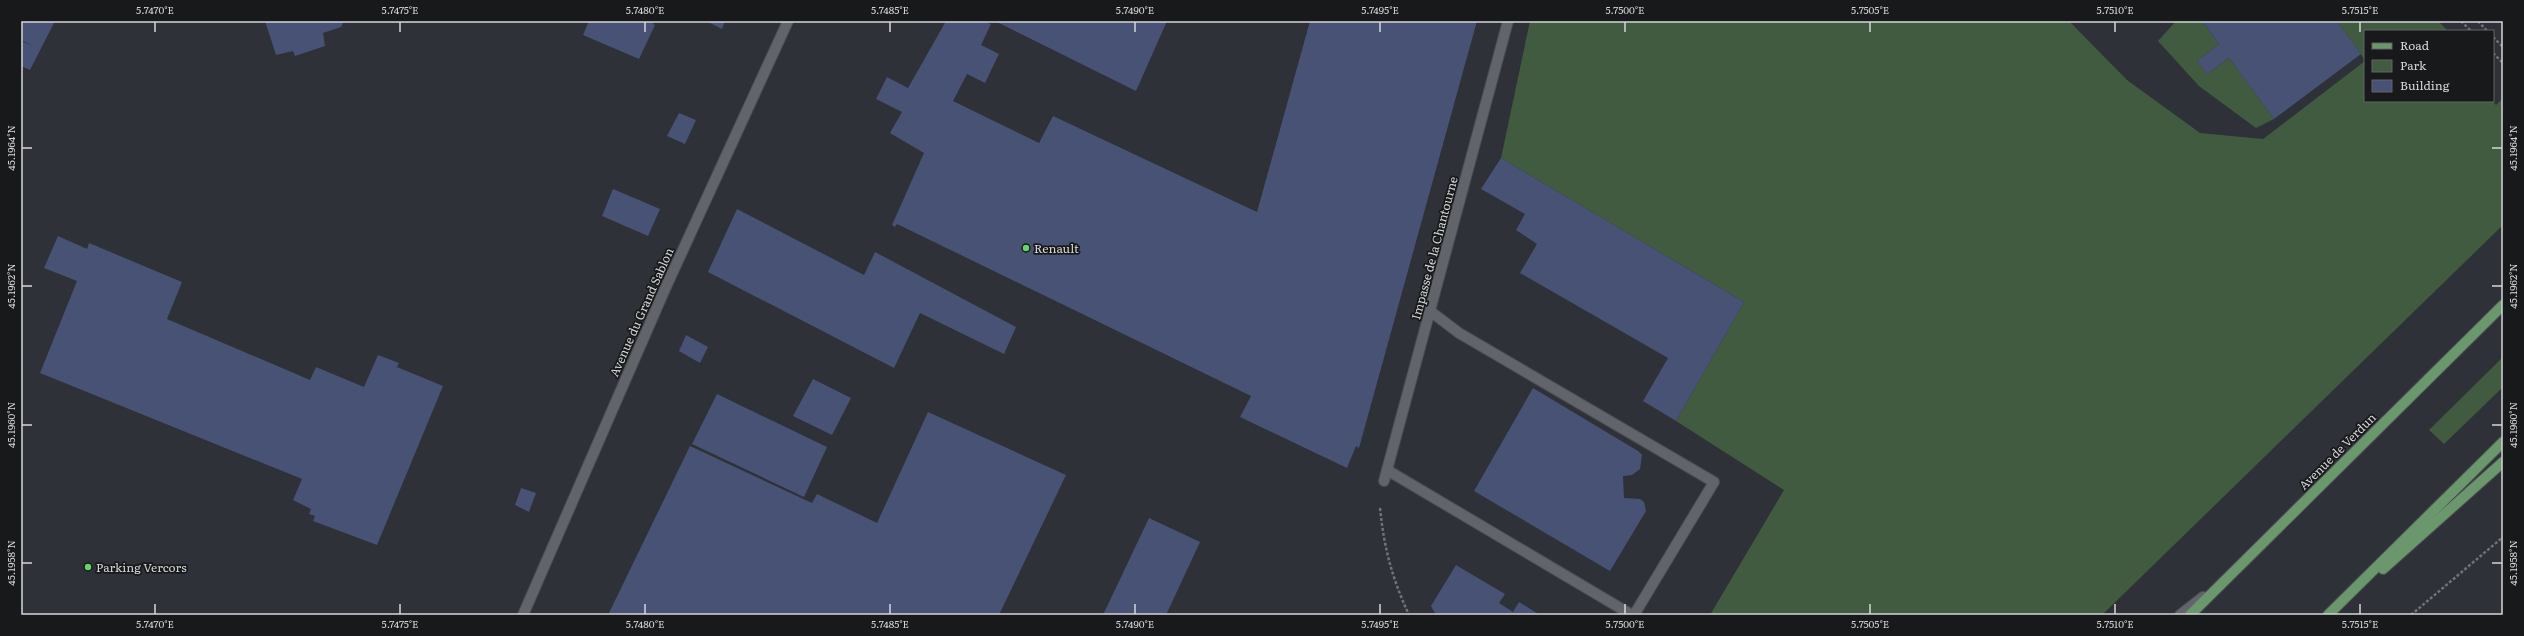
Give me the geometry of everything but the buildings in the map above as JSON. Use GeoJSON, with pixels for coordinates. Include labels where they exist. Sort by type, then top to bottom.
{"type":"FeatureCollection","features":[{"type":"Feature","properties":{"kind":"main road","name":"Avenue de Verdun"},"geometry":{"type":"LineString","coordinates":[[2190,615],[2503,305]]}},
{"type":"Feature","properties":{"kind":"main road"},"geometry":{"type":"LineString","coordinates":[[2328,615],[2503,442]]}},
{"type":"Feature","properties":{"kind":"main road"},"geometry":{"type":"LineString","coordinates":[[2333,615],[2503,462]]}},
{"type":"Feature","properties":{"kind":"street","name":"Avenue du Grand Sablon"},"geometry":{"type":"LineString","coordinates":[[524,615],[665,289],[788,21]]}},
{"type":"Feature","properties":{"kind":"street","name":"Impasse de la Chantourne"},"geometry":{"type":"LineString","coordinates":[[1384,481],[1508,21]]}},
{"type":"Feature","properties":{"kind":"street"},"geometry":{"type":"LineString","coordinates":[[1387,470],[1633,615],[1714,482],[1459,334],[1430,311]]}},
{"type":"Feature","properties":{"kind":"street"},"geometry":{"type":"LineString","coordinates":[[2180,615],[2220,586]]}},
{"type":"Feature","properties":{"kind":"path"},"geometry":{"type":"LineString","coordinates":[[2461,21],[2470,30]]}},
{"type":"Feature","properties":{"kind":"path"},"geometry":{"type":"LineString","coordinates":[[2478,21],[2487,30]]}},
{"type":"Feature","properties":{"kind":"path"},"geometry":{"type":"LineString","coordinates":[[2494,38],[2503,47]]}},
{"type":"Feature","properties":{"kind":"path"},"geometry":{"type":"LineString","coordinates":[[2494,54],[2503,63]]}},
{"type":"Feature","properties":{"kind":"path"},"geometry":{"type":"LineString","coordinates":[[1384,481],[1380,507],[1384,545],[1398,591],[1409,615]]}},
{"type":"Feature","properties":{"kind":"path"},"geometry":{"type":"LineString","coordinates":[[2411,615],[2503,537]]}},
{"type":"Feature","properties":{"kind":"green space"},"geometry":{"type":"Polygon","coordinates":[[[1530,21],[2069,21],[2127,80],[2200,133],[2263,139],[2364,62],[2364,102],[2493,102],[2496,105],[2503,98],[2503,225],[2102,615],[1710,615],[1784,490],[1676,421],[1744,302],[1501,158],[1530,21]]]}},
{"type":"Feature","properties":{"kind":"green space"},"geometry":{"type":"Polygon","coordinates":[[[2176,21],[2202,21],[2219,44],[2197,61],[2207,74],[2229,58],[2274,119],[2256,128],[2199,86],[2158,41],[2176,21]]]}},
{"type":"Feature","properties":{"kind":"green space"},"geometry":{"type":"Polygon","coordinates":[[[2337,21],[2438,21],[2447,30],[2364,30],[2364,59],[2337,21]]]}},
{"type":"Feature","properties":{"kind":"green space"},"geometry":{"type":"Polygon","coordinates":[[[2503,357],[2503,387],[2444,444],[2429,430],[2503,357]]]}},
{"type":"Feature","properties":{"kind":"place","name":"Renault"},"geometry":{"type":"Point","coordinates":[1026,248]}},
{"type":"Feature","properties":{"kind":"place","name":"Parking Vercors"},"geometry":{"type":"Point","coordinates":[88,567]}}]}
